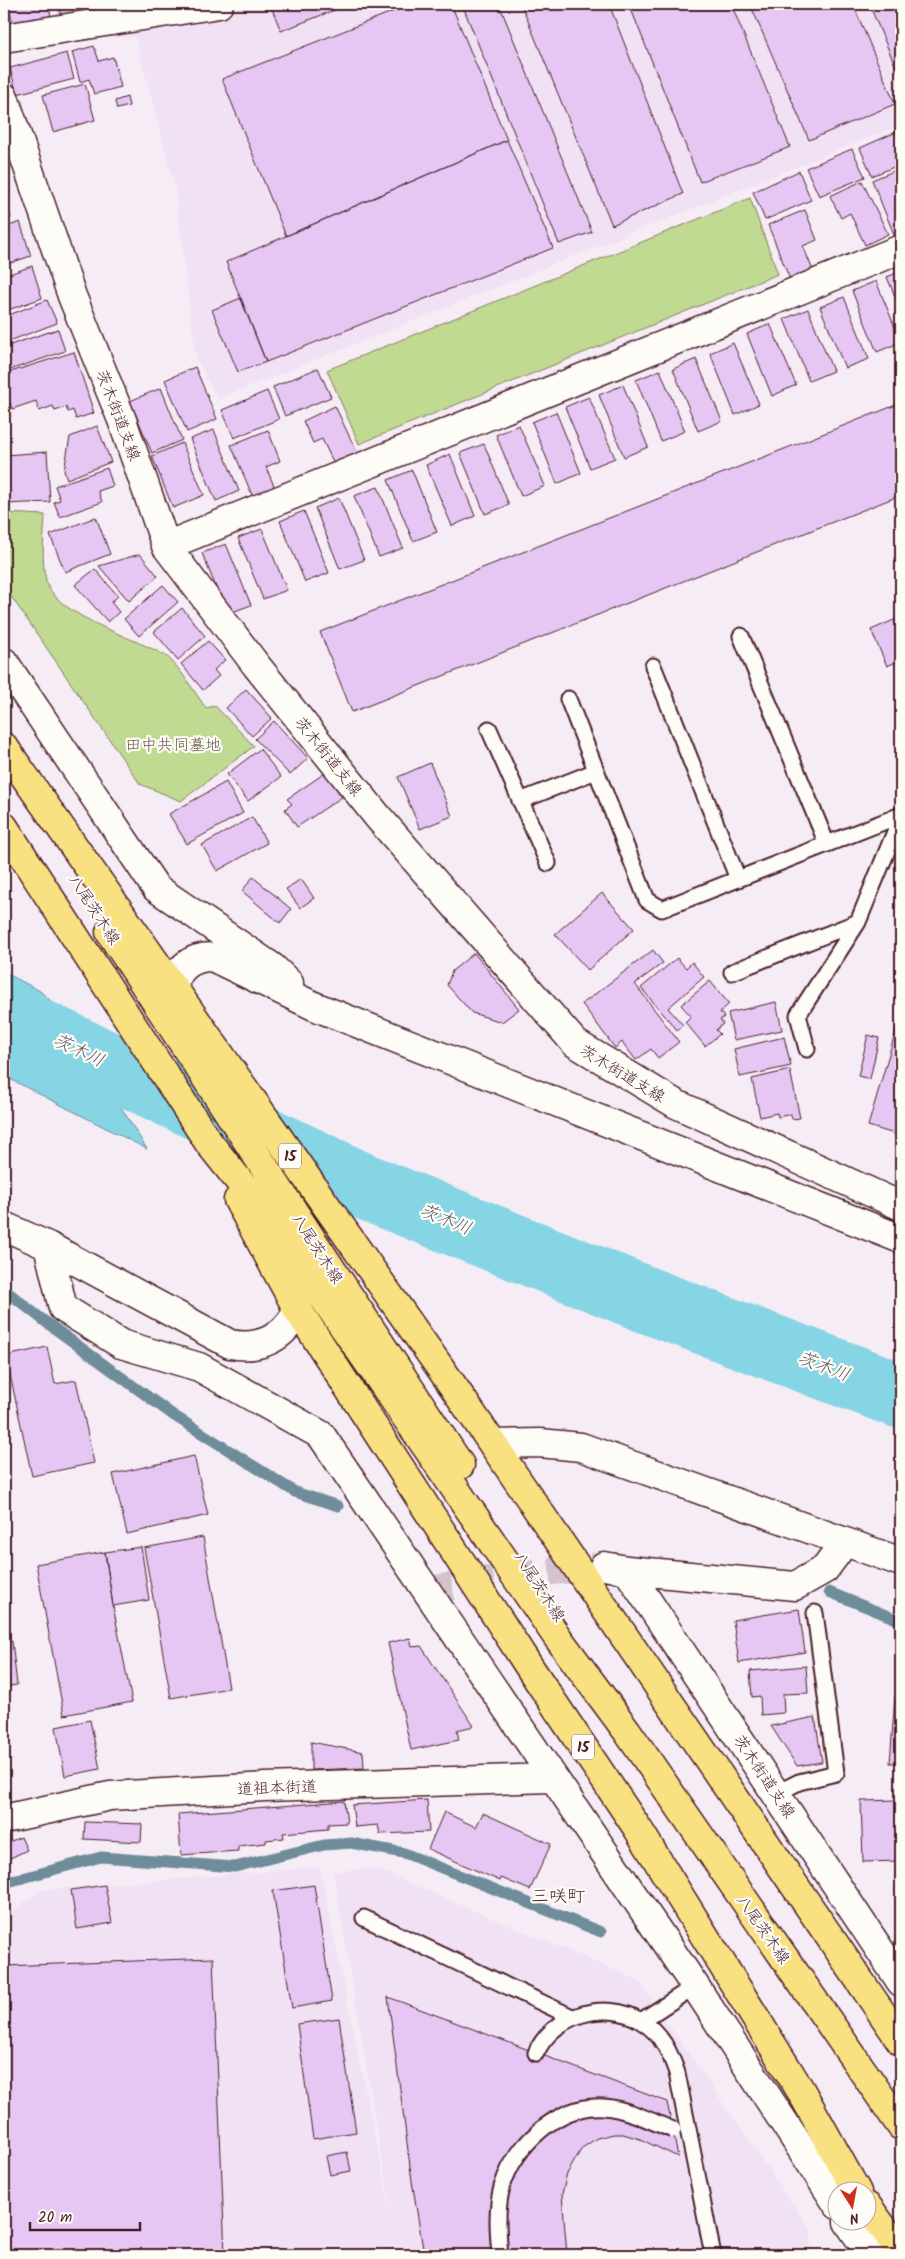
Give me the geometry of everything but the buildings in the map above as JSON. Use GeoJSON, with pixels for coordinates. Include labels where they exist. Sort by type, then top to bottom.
{"type":"FeatureCollection","features":[{"type":"Feature","properties":{"kind":"main road","name":"15"},"geometry":{"type":"LineString","coordinates":[[4,747],[118,926],[174,990],[493,1444],[901,2040]]}},
{"type":"Feature","properties":{"kind":"main road","name":"八尾茨木線"},"geometry":{"type":"LineString","coordinates":[[4,767],[118,926],[408,1386],[568,1629],[627,1731]]}},
{"type":"Feature","properties":{"kind":"main road","name":"八尾茨木線"},"geometry":{"type":"LineString","coordinates":[[4,827],[209,1143],[268,1217],[558,1638],[627,1731],[901,2126]]}},
{"type":"Feature","properties":{"kind":"main road","name":"15"},"geometry":{"type":"LineString","coordinates":[[209,1143],[298,1310],[528,1665],[638,1829],[800,2091],[852,2182]]}},
{"type":"Feature","properties":{"kind":"main road"},"geometry":{"type":"LineString","coordinates":[[878,2221],[901,2252]]}},
{"type":"Feature","properties":{"kind":"street"},"geometry":{"type":"LineString","coordinates":[[4,38],[219,4]]}},
{"type":"Feature","properties":{"kind":"street","name":"茨木街道支線"},"geometry":{"type":"LineString","coordinates":[[4,97],[72,296],[122,420],[166,546],[256,665],[378,817],[575,1044],[676,1104],[901,1206]]}},
{"type":"Feature","properties":{"kind":"street"},"geometry":{"type":"LineString","coordinates":[[166,546],[901,249]]}},
{"type":"Feature","properties":{"kind":"street"},"geometry":{"type":"LineString","coordinates":[[4,662],[156,888],[272,968],[314,1006]]}},
{"type":"Feature","properties":{"kind":"street"},"geometry":{"type":"LineString","coordinates":[[174,990],[176,978],[183,967],[193,960],[212,958],[314,1006],[901,1239]]}},
{"type":"Feature","properties":{"kind":"street"},"geometry":{"type":"LineString","coordinates":[[4,1226],[48,1246],[230,1344],[242,1346],[266,1343],[286,1330],[298,1310]]}},
{"type":"Feature","properties":{"kind":"street"},"geometry":{"type":"LineString","coordinates":[[48,1246],[63,1308],[121,1344],[199,1367],[320,1435],[695,1986],[828,2190]]}},
{"type":"Feature","properties":{"kind":"street"},"geometry":{"type":"LineString","coordinates":[[493,1444],[540,1443],[581,1447],[901,1562]]}},
{"type":"Feature","properties":{"kind":"street","name":"茨木街道支線"},"geometry":{"type":"LineString","coordinates":[[845,1542],[825,1570],[795,1586],[616,1568],[777,1794],[901,1982]]}},
{"type":"Feature","properties":{"kind":"street","name":"道祖本街道"},"geometry":{"type":"LineString","coordinates":[[4,1819],[110,1796],[265,1787],[552,1778]]}},
{"type":"Feature","properties":{"kind":"street"},"geometry":{"type":"LineString","coordinates":[[855,2232],[871,2255]]}},
{"type":"Feature","properties":{"kind":"lane"},"geometry":{"type":"LineString","coordinates":[[741,636],[827,844]]}},
{"type":"Feature","properties":{"kind":"lane"},"geometry":{"type":"LineString","coordinates":[[653,666],[738,879]]}},
{"type":"Feature","properties":{"kind":"lane"},"geometry":{"type":"LineString","coordinates":[[568,699],[647,900],[662,909],[901,816]]}},
{"type":"Feature","properties":{"kind":"lane"},"geometry":{"type":"LineString","coordinates":[[489,730],[548,863]]}},
{"type":"Feature","properties":{"kind":"lane"},"geometry":{"type":"LineString","coordinates":[[520,801],[596,770]]}},
{"type":"Feature","properties":{"kind":"lane"},"geometry":{"type":"LineString","coordinates":[[807,1049],[798,1015],[858,922],[901,816]]}},
{"type":"Feature","properties":{"kind":"lane"},"geometry":{"type":"LineString","coordinates":[[732,972],[858,922]]}},
{"type":"Feature","properties":{"kind":"lane"},"geometry":{"type":"LineString","coordinates":[[777,1794],[800,1782],[836,1773],[814,1613]]}},
{"type":"Feature","properties":{"kind":"lane"},"geometry":{"type":"LineString","coordinates":[[364,1918],[572,2017]]}},
{"type":"Feature","properties":{"kind":"lane"},"geometry":{"type":"LineString","coordinates":[[641,2021],[695,1986]]}},
{"type":"Feature","properties":{"kind":"lane"},"geometry":{"type":"LineString","coordinates":[[536,2053],[548,2035],[572,2017],[593,2012],[614,2011],[641,2021],[668,2047],[677,2073],[713,2255]]}},
{"type":"Feature","properties":{"kind":"lane"},"geometry":{"type":"LineString","coordinates":[[500,2255],[498,2222],[502,2188],[516,2157],[539,2131],[569,2114],[603,2107],[626,2112],[690,2138]]}},
{"type":"Feature","properties":{"kind":"shaded area"},"geometry":{"type":"Polygon","coordinates":[[[92,4],[901,4],[901,125],[218,399],[196,359],[175,187],[135,37],[105,38],[92,4]]]}},
{"type":"Feature","properties":{"kind":"shaded area"},"geometry":{"type":"Polygon","coordinates":[[[320,1867],[392,2219],[333,1872],[374,1868],[638,1980],[812,2232],[809,2255],[4,2255],[4,1917],[41,1890],[320,1867]]]}},
{"type":"Feature","properties":{"kind":"green space"},"geometry":{"type":"Polygon","coordinates":[[[750,198],[778,274],[359,444],[327,370],[750,198]]]}},
{"type":"Feature","properties":{"kind":"green space","name":"田中共同墓地"},"geometry":{"type":"Polygon","coordinates":[[[4,513],[45,515],[44,564],[46,580],[52,593],[64,605],[98,625],[166,656],[181,672],[206,708],[215,706],[254,746],[181,801],[140,784],[4,586],[4,513]]]}},
{"type":"Feature","properties":{"kind":"water"},"geometry":{"type":"Polygon","coordinates":[[[4,972],[40,991],[52,1002],[42,1006],[88,1076],[99,1072],[147,1149],[4,1076],[4,972]]]}},
{"type":"Feature","properties":{"kind":"waterway","name":"茨木川"},"geometry":{"type":"LineString","coordinates":[[4,1015],[363,1186],[652,1302],[901,1396]]}},
{"type":"Feature","properties":{"kind":"waterway"},"geometry":{"type":"LineString","coordinates":[[4,1289],[43,1320],[173,1415],[295,1492],[338,1506]]}},
{"type":"Feature","properties":{"kind":"waterway"},"geometry":{"type":"LineString","coordinates":[[829,1592],[901,1621]]}},
{"type":"Feature","properties":{"kind":"waterway"},"geometry":{"type":"LineString","coordinates":[[4,1883],[101,1857],[235,1867],[324,1845],[351,1843],[404,1853],[601,1932]]}},
{"type":"Feature","properties":{"kind":"tunnel"},"geometry":{"type":"LineString","coordinates":[[425,1591],[515,1575],[600,1566]]}},
{"type":"Feature","properties":{"kind":"district","name":"三咲町"},"geometry":{"type":"Point","coordinates":[558,1896]}}]}
